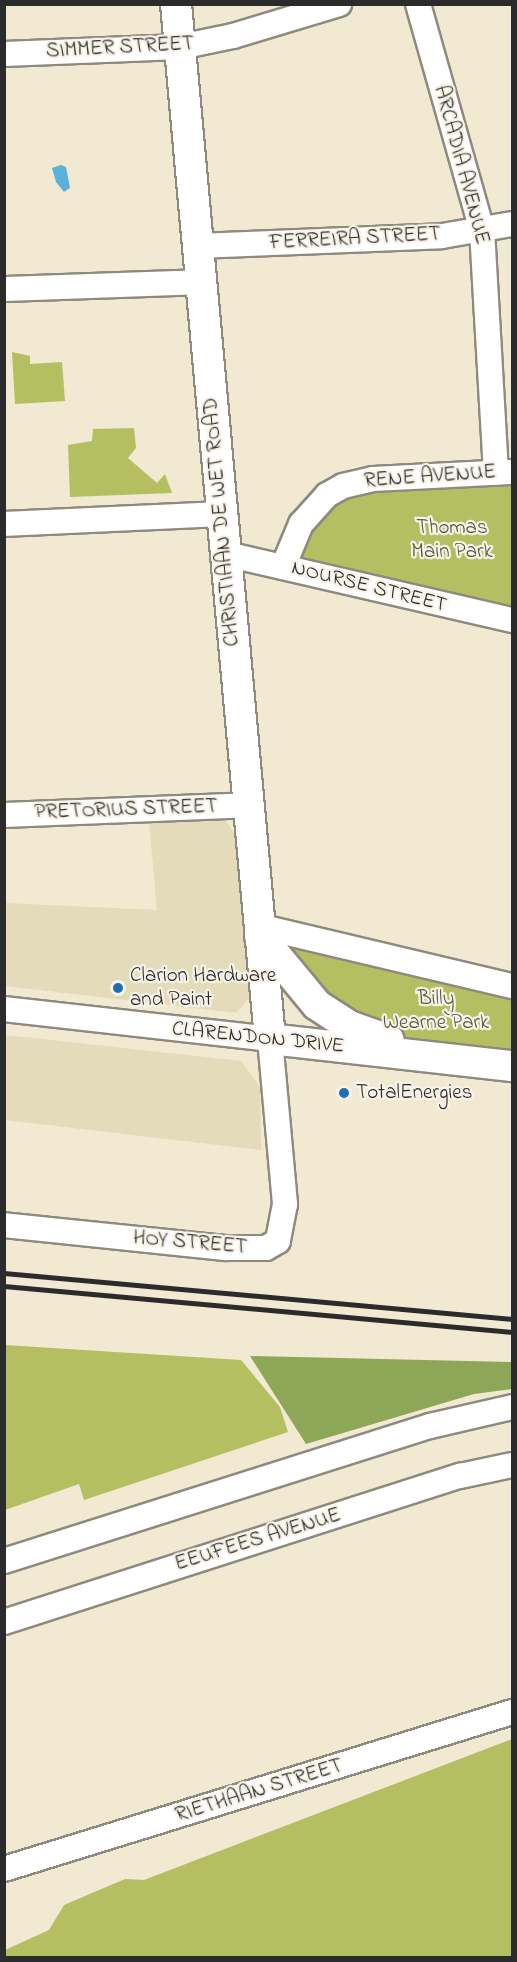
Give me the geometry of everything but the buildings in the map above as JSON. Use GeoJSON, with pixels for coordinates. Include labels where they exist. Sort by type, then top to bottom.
{"type":"FeatureCollection","features":[{"type":"Feature","properties":{"kind":"main road","name":"CHRISTIAAN DE WET ROAD"},"geometry":{"type":"LineString","coordinates":[[176,4],[270,1039]]}},
{"type":"Feature","properties":{"kind":"main road"},"geometry":{"type":"LineString","coordinates":[[259,931],[304,993],[334,1018],[451,1059]]}},
{"type":"Feature","properties":{"kind":"main road","name":"CLARENDON DRIVE"},"geometry":{"type":"LineString","coordinates":[[270,1039],[513,1066]]}},
{"type":"Feature","properties":{"kind":"street","name":"SIMMER STREET"},"geometry":{"type":"LineString","coordinates":[[4,54],[180,47],[233,36],[339,4]]}},
{"type":"Feature","properties":{"kind":"street","name":"ARCADIA AVENUE"},"geometry":{"type":"LineString","coordinates":[[418,4],[482,230],[504,473]]}},
{"type":"Feature","properties":{"kind":"street","name":"FERREIRA STREET"},"geometry":{"type":"LineString","coordinates":[[197,246],[412,238],[513,224]]}},
{"type":"Feature","properties":{"kind":"street"},"geometry":{"type":"LineString","coordinates":[[4,289],[200,282]]}},
{"type":"Feature","properties":{"kind":"street","name":"RENE AVENUE"},"geometry":{"type":"LineString","coordinates":[[283,567],[301,524],[321,501],[344,486],[373,479],[504,473]]}},
{"type":"Feature","properties":{"kind":"street"},"geometry":{"type":"LineString","coordinates":[[4,524],[221,514]]}},
{"type":"Feature","properties":{"kind":"street","name":"NOURSE STREET"},"geometry":{"type":"LineString","coordinates":[[226,554],[513,620]]}},
{"type":"Feature","properties":{"kind":"street","name":"PRETORIUS STREET"},"geometry":{"type":"LineString","coordinates":[[4,815],[248,805]]}},
{"type":"Feature","properties":{"kind":"street"},"geometry":{"type":"LineString","coordinates":[[259,931],[513,986]]}},
{"type":"Feature","properties":{"kind":"street","name":"CLARENDON DRIVE"},"geometry":{"type":"LineString","coordinates":[[4,1009],[270,1039]]}},
{"type":"Feature","properties":{"kind":"street","name":"HOY STREET"},"geometry":{"type":"LineString","coordinates":[[4,1225],[225,1248],[273,1246],[281,1235],[285,1204],[270,1039]]}},
{"type":"Feature","properties":{"kind":"street"},"geometry":{"type":"LineString","coordinates":[[4,1562],[430,1426],[513,1407]]}},
{"type":"Feature","properties":{"kind":"street","name":"EEUFEES AVENUE"},"geometry":{"type":"LineString","coordinates":[[4,1622],[460,1476],[513,1464]]}},
{"type":"Feature","properties":{"kind":"street","name":"RIETHAAN STREET"},"geometry":{"type":"LineString","coordinates":[[4,1869],[513,1712]]}},
{"type":"Feature","properties":{"kind":"shaded area"},"geometry":{"type":"Polygon","coordinates":[[[226,821],[237,838],[255,992],[236,1013],[5,986],[5,903],[157,910],[149,822],[226,821]]]}},
{"type":"Feature","properties":{"kind":"shaded area"},"geometry":{"type":"Polygon","coordinates":[[[5,1035],[241,1061],[260,1087],[261,1150],[5,1120],[5,1035]]]}},
{"type":"Feature","properties":{"kind":"green space"},"geometry":{"type":"Polygon","coordinates":[[[12,352],[30,356],[30,364],[62,362],[65,401],[15,404],[12,352]]]}},
{"type":"Feature","properties":{"kind":"green space"},"geometry":{"type":"Polygon","coordinates":[[[134,428],[136,448],[128,458],[157,483],[165,474],[172,493],[70,497],[68,445],[92,441],[93,429],[134,428]]]}},
{"type":"Feature","properties":{"kind":"green space","name":"Thomas Main Park"},"geometry":{"type":"Polygon","coordinates":[[[512,478],[512,614],[311,568],[302,556],[301,537],[341,494],[512,478]]]}},
{"type":"Feature","properties":{"kind":"green space","name":"Billy Wearne Park"},"geometry":{"type":"Polygon","coordinates":[[[270,941],[512,992],[512,1057],[412,1042],[351,1021],[270,941]]]}},
{"type":"Feature","properties":{"kind":"green space"},"geometry":{"type":"Polygon","coordinates":[[[5,1345],[241,1360],[280,1407],[288,1432],[84,1500],[79,1484],[5,1510],[5,1345]]]}},
{"type":"Feature","properties":{"kind":"green space"},"geometry":{"type":"Polygon","coordinates":[[[250,1356],[512,1362],[512,1389],[474,1394],[306,1444],[250,1356]]]}},
{"type":"Feature","properties":{"kind":"green space"},"geometry":{"type":"Polygon","coordinates":[[[512,1739],[512,1957],[5,1957],[5,1950],[49,1930],[64,1905],[125,1879],[144,1880],[512,1739]]]}},
{"type":"Feature","properties":{"kind":"water"},"geometry":{"type":"Polygon","coordinates":[[[61,165],[66,167],[70,188],[64,192],[56,182],[52,168],[61,165]]]}},
{"type":"Feature","properties":{"kind":"railway"},"geometry":{"type":"LineString","coordinates":[[4,1273],[512,1319]]}},
{"type":"Feature","properties":{"kind":"railway"},"geometry":{"type":"LineString","coordinates":[[4,1286],[512,1332]]}},
{"type":"Feature","properties":{"kind":"place","name":"Clarion Hardware and Paint"},"geometry":{"type":"Point","coordinates":[118,988]}},
{"type":"Feature","properties":{"kind":"place","name":"TotalEnergies"},"geometry":{"type":"Point","coordinates":[344,1093]}}]}
